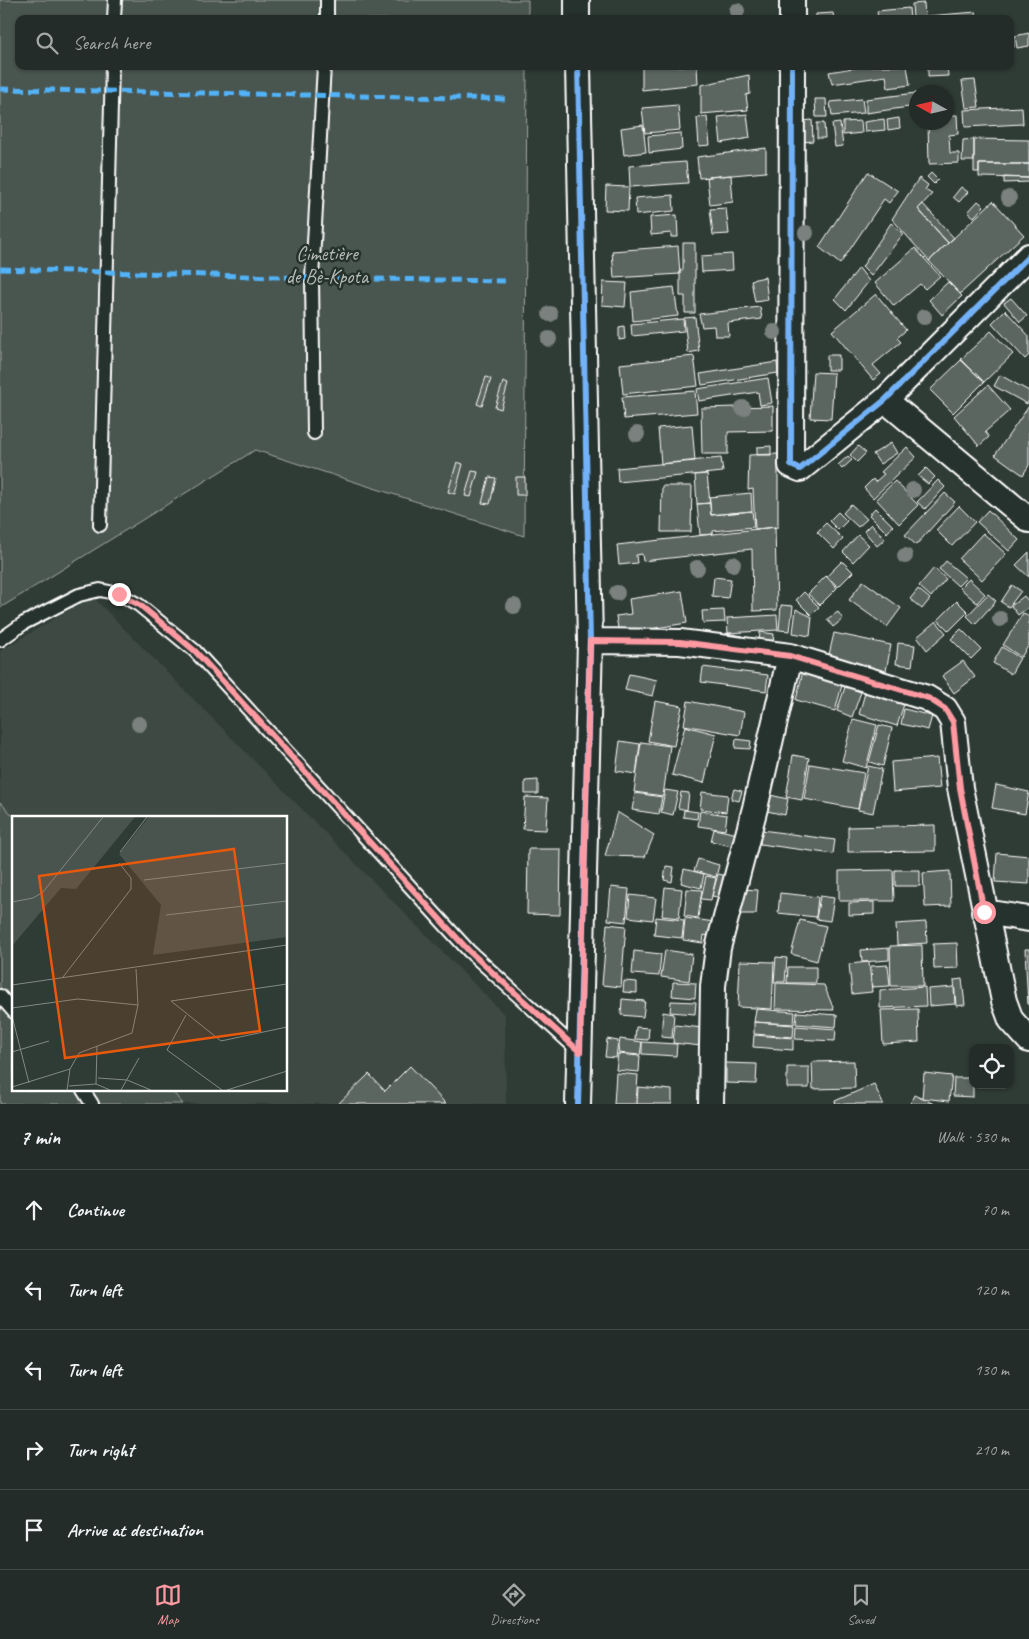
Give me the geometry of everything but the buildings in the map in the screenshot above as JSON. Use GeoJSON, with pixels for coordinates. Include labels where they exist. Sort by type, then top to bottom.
{"type":"FeatureCollection","features":[{"type":"Feature","properties":{"kind":"street"},"geometry":{"type":"LineString","coordinates":[[577,0],[577,15]]}},
{"type":"Feature","properties":{"kind":"street"},"geometry":{"type":"LineString","coordinates":[[792,0],[792,15]]}},
{"type":"Feature","properties":{"kind":"street"},"geometry":{"type":"LineString","coordinates":[[578,70],[590,641],[578,1104]]}},
{"type":"Feature","properties":{"kind":"street"},"geometry":{"type":"LineString","coordinates":[[792,70],[791,465],[800,469],[886,400],[1029,256]]}},
{"type":"Feature","properties":{"kind":"street"},"geometry":{"type":"LineString","coordinates":[[886,400],[1029,520]]}},
{"type":"Feature","properties":{"kind":"street"},"geometry":{"type":"LineString","coordinates":[[590,641],[680,642],[790,656],[928,698],[945,709],[953,722],[960,788],[984,912],[1004,1001],[1011,1020],[1029,1040]]}},
{"type":"Feature","properties":{"kind":"street"},"geometry":{"type":"LineString","coordinates":[[711,1104],[713,986],[718,948],[790,656]]}},
{"type":"Feature","properties":{"kind":"street"},"geometry":{"type":"LineString","coordinates":[[984,912],[1029,918]]}},
{"type":"Feature","properties":{"kind":"lane"},"geometry":{"type":"LineString","coordinates":[[114,15],[115,0]]}},
{"type":"Feature","properties":{"kind":"lane"},"geometry":{"type":"LineString","coordinates":[[326,15],[327,0]]}},
{"type":"Feature","properties":{"kind":"lane"},"geometry":{"type":"LineString","coordinates":[[100,525],[112,70]]}},
{"type":"Feature","properties":{"kind":"lane"},"geometry":{"type":"LineString","coordinates":[[314,432],[312,278],[324,70]]}},
{"type":"Feature","properties":{"kind":"lane"},"geometry":{"type":"LineString","coordinates":[[0,640],[24,623],[79,595],[100,590],[119,594],[140,605],[195,651],[469,951],[580,1052]]}},
{"type":"Feature","properties":{"kind":"lane"},"geometry":{"type":"LineString","coordinates":[[0,996],[12,1010]]}},
{"type":"Feature","properties":{"kind":"lane"},"geometry":{"type":"LineString","coordinates":[[84,1092],[92,1104]]}},
{"type":"Feature","properties":{"kind":"shaded area"},"geometry":{"type":"Polygon","coordinates":[[[92,596],[505,1015],[506,1104],[0,1104],[0,651],[92,596]]]}},
{"type":"Feature","properties":{"kind":"green space","name":"Cimetière de Bè-Kpota"},"geometry":{"type":"Polygon","coordinates":[[[0,0],[528,0],[528,15],[15,15],[15,70],[527,70],[524,536],[255,450],[0,608],[0,0]]]}},
{"type":"Feature","properties":{"kind":"green space"},"geometry":{"type":"Polygon","coordinates":[[[0,802],[13,816],[12,1092],[173,1092],[183,1104],[0,1104],[0,802]]]}},
{"type":"Feature","properties":{"kind":"marked path"},"geometry":{"type":"LineString","coordinates":[[0,89],[508,99]]}},
{"type":"Feature","properties":{"kind":"marked path"},"geometry":{"type":"LineString","coordinates":[[0,269],[312,278],[505,281]]}},
{"type":"Feature","properties":{"kind":"cycle path"},"geometry":{"type":"LineString","coordinates":[[578,70],[590,641],[578,1104]]}},
{"type":"Feature","properties":{"kind":"cycle path"},"geometry":{"type":"LineString","coordinates":[[792,70],[791,465],[800,469],[885,400],[1029,256]]}},
{"type":"Feature","properties":{"kind":"route"},"geometry":{"type":"LineString","coordinates":[[119,594],[140,605],[195,651],[469,951],[580,1052],[590,641],[680,642],[790,656],[928,698],[945,709],[953,722],[960,788],[984,912]]}}]}
